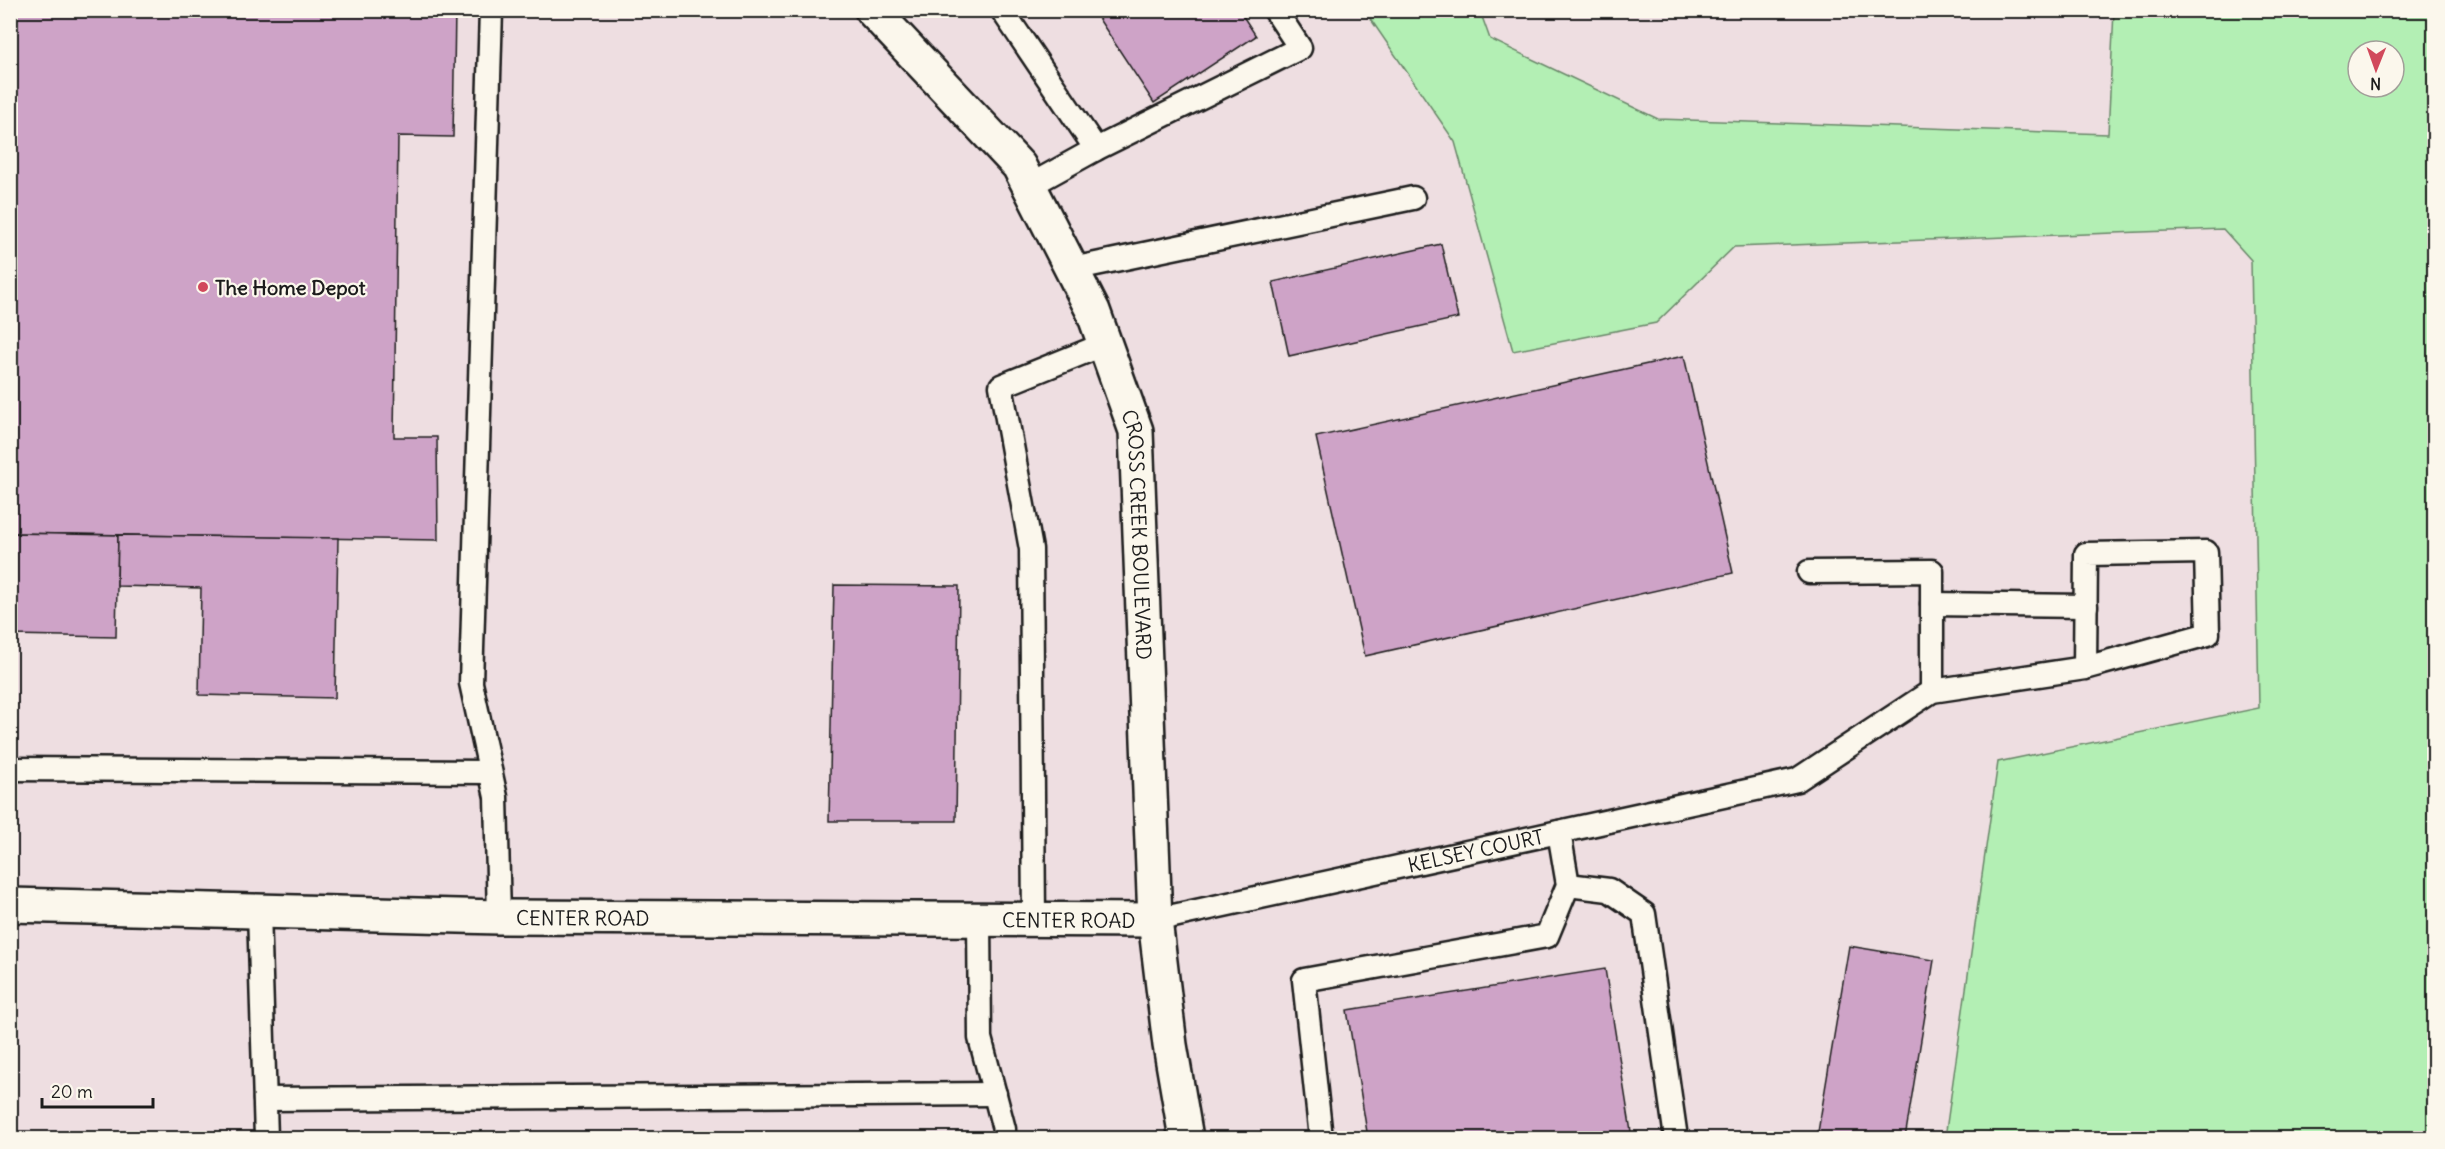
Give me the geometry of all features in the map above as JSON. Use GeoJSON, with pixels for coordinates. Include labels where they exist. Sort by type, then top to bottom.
{"type":"FeatureCollection","features":[{"type":"Feature","properties":{"kind":"street","name":"CROSS CREEK BOULEVARD"},"geometry":{"type":"LineString","coordinates":[[872,10],[1019,166],[1094,311],[1136,431],[1155,920],[1170,1045],[1186,1138]]}},
{"type":"Feature","properties":{"kind":"street","name":"CENTER ROAD"},"geometry":{"type":"LineString","coordinates":[[10,905],[499,917],[1155,920]]}},
{"type":"Feature","properties":{"kind":"lane"},"geometry":{"type":"LineString","coordinates":[[491,10],[471,683],[496,797],[499,917]]}},
{"type":"Feature","properties":{"kind":"lane"},"geometry":{"type":"LineString","coordinates":[[1002,10],[1096,149]]}},
{"type":"Feature","properties":{"kind":"lane"},"geometry":{"type":"LineString","coordinates":[[1029,186],[1096,149],[1300,48],[1275,10]]}},
{"type":"Feature","properties":{"kind":"lane"},"geometry":{"type":"LineString","coordinates":[[1072,269],[1413,198]]}},
{"type":"Feature","properties":{"kind":"lane"},"geometry":{"type":"LineString","coordinates":[[1034,919],[1031,549],[1001,386],[1105,344]]}},
{"type":"Feature","properties":{"kind":"lane"},"geometry":{"type":"LineString","coordinates":[[1809,572],[1932,571],[1932,691],[2085,668],[2208,634],[2206,552],[2086,554],[2085,668]]}},
{"type":"Feature","properties":{"kind":"lane"},"geometry":{"type":"LineString","coordinates":[[1932,604],[2086,606]]}},
{"type":"Feature","properties":{"kind":"lane","name":"KELSEY COURT"},"geometry":{"type":"LineString","coordinates":[[1155,920],[1797,780],[1932,691]]}},
{"type":"Feature","properties":{"kind":"lane"},"geometry":{"type":"LineString","coordinates":[[10,768],[490,772]]}},
{"type":"Feature","properties":{"kind":"lane"},"geometry":{"type":"LineString","coordinates":[[1321,1138],[1304,980],[1547,936],[1568,885],[1559,832]]}},
{"type":"Feature","properties":{"kind":"lane"},"geometry":{"type":"LineString","coordinates":[[1568,885],[1609,890],[1644,914],[1676,1138]]}},
{"type":"Feature","properties":{"kind":"lane"},"geometry":{"type":"LineString","coordinates":[[259,911],[266,1138]]}},
{"type":"Feature","properties":{"kind":"lane"},"geometry":{"type":"LineString","coordinates":[[979,919],[980,1038],[1004,1129],[1004,1138]]}},
{"type":"Feature","properties":{"kind":"lane"},"geometry":{"type":"LineString","coordinates":[[265,1099],[995,1094]]}},
{"type":"Feature","properties":{"kind":"shaded area"},"geometry":{"type":"Polygon","coordinates":[[[10,11],[2254,11],[2314,1138],[11,1138],[10,11]]]}},
{"type":"Feature","properties":{"kind":"green space"},"geometry":{"type":"Polygon","coordinates":[[[1365,11],[1480,11],[1490,39],[1658,119],[2108,134],[2114,11],[2434,11],[2434,1138],[1945,1138],[1998,762],[2259,708],[2251,260],[2223,229],[1734,247],[1656,323],[1513,351],[1455,142],[1365,11]]]}},
{"type":"Feature","properties":{"kind":"building","name":"The Home Depot"},"geometry":{"type":"Polygon","coordinates":[[[10,10],[455,10],[453,137],[398,136],[394,437],[437,437],[438,540],[10,533],[10,10]]]}},
{"type":"Feature","properties":{"kind":"building"},"geometry":{"type":"Polygon","coordinates":[[[1093,10],[1239,10],[1256,36],[1154,103],[1093,10]]]}},
{"type":"Feature","properties":{"kind":"building"},"geometry":{"type":"Polygon","coordinates":[[[1441,244],[1458,318],[1289,356],[1273,282],[1441,244]]]}},
{"type":"Feature","properties":{"kind":"building"},"geometry":{"type":"Polygon","coordinates":[[[1684,356],[1733,573],[1365,656],[1316,437],[1684,356]]]}},
{"type":"Feature","properties":{"kind":"building"},"geometry":{"type":"Polygon","coordinates":[[[10,533],[118,535],[116,637],[10,635],[10,533]]]}},
{"type":"Feature","properties":{"kind":"building"},"geometry":{"type":"Polygon","coordinates":[[[118,535],[338,538],[335,698],[199,695],[201,588],[117,586],[118,535]]]}},
{"type":"Feature","properties":{"kind":"building"},"geometry":{"type":"Polygon","coordinates":[[[834,585],[959,586],[956,821],[829,821],[834,585]]]}},
{"type":"Feature","properties":{"kind":"building"},"geometry":{"type":"Polygon","coordinates":[[[1849,946],[1934,960],[1905,1138],[1817,1138],[1849,946]]]}},
{"type":"Feature","properties":{"kind":"building"},"geometry":{"type":"Polygon","coordinates":[[[1605,969],[1632,1138],[1368,1138],[1347,1010],[1605,969]]]}},
{"type":"Feature","properties":{"kind":"place","name":"The Home Depot"},"geometry":{"type":"Point","coordinates":[203,287]}}]}
